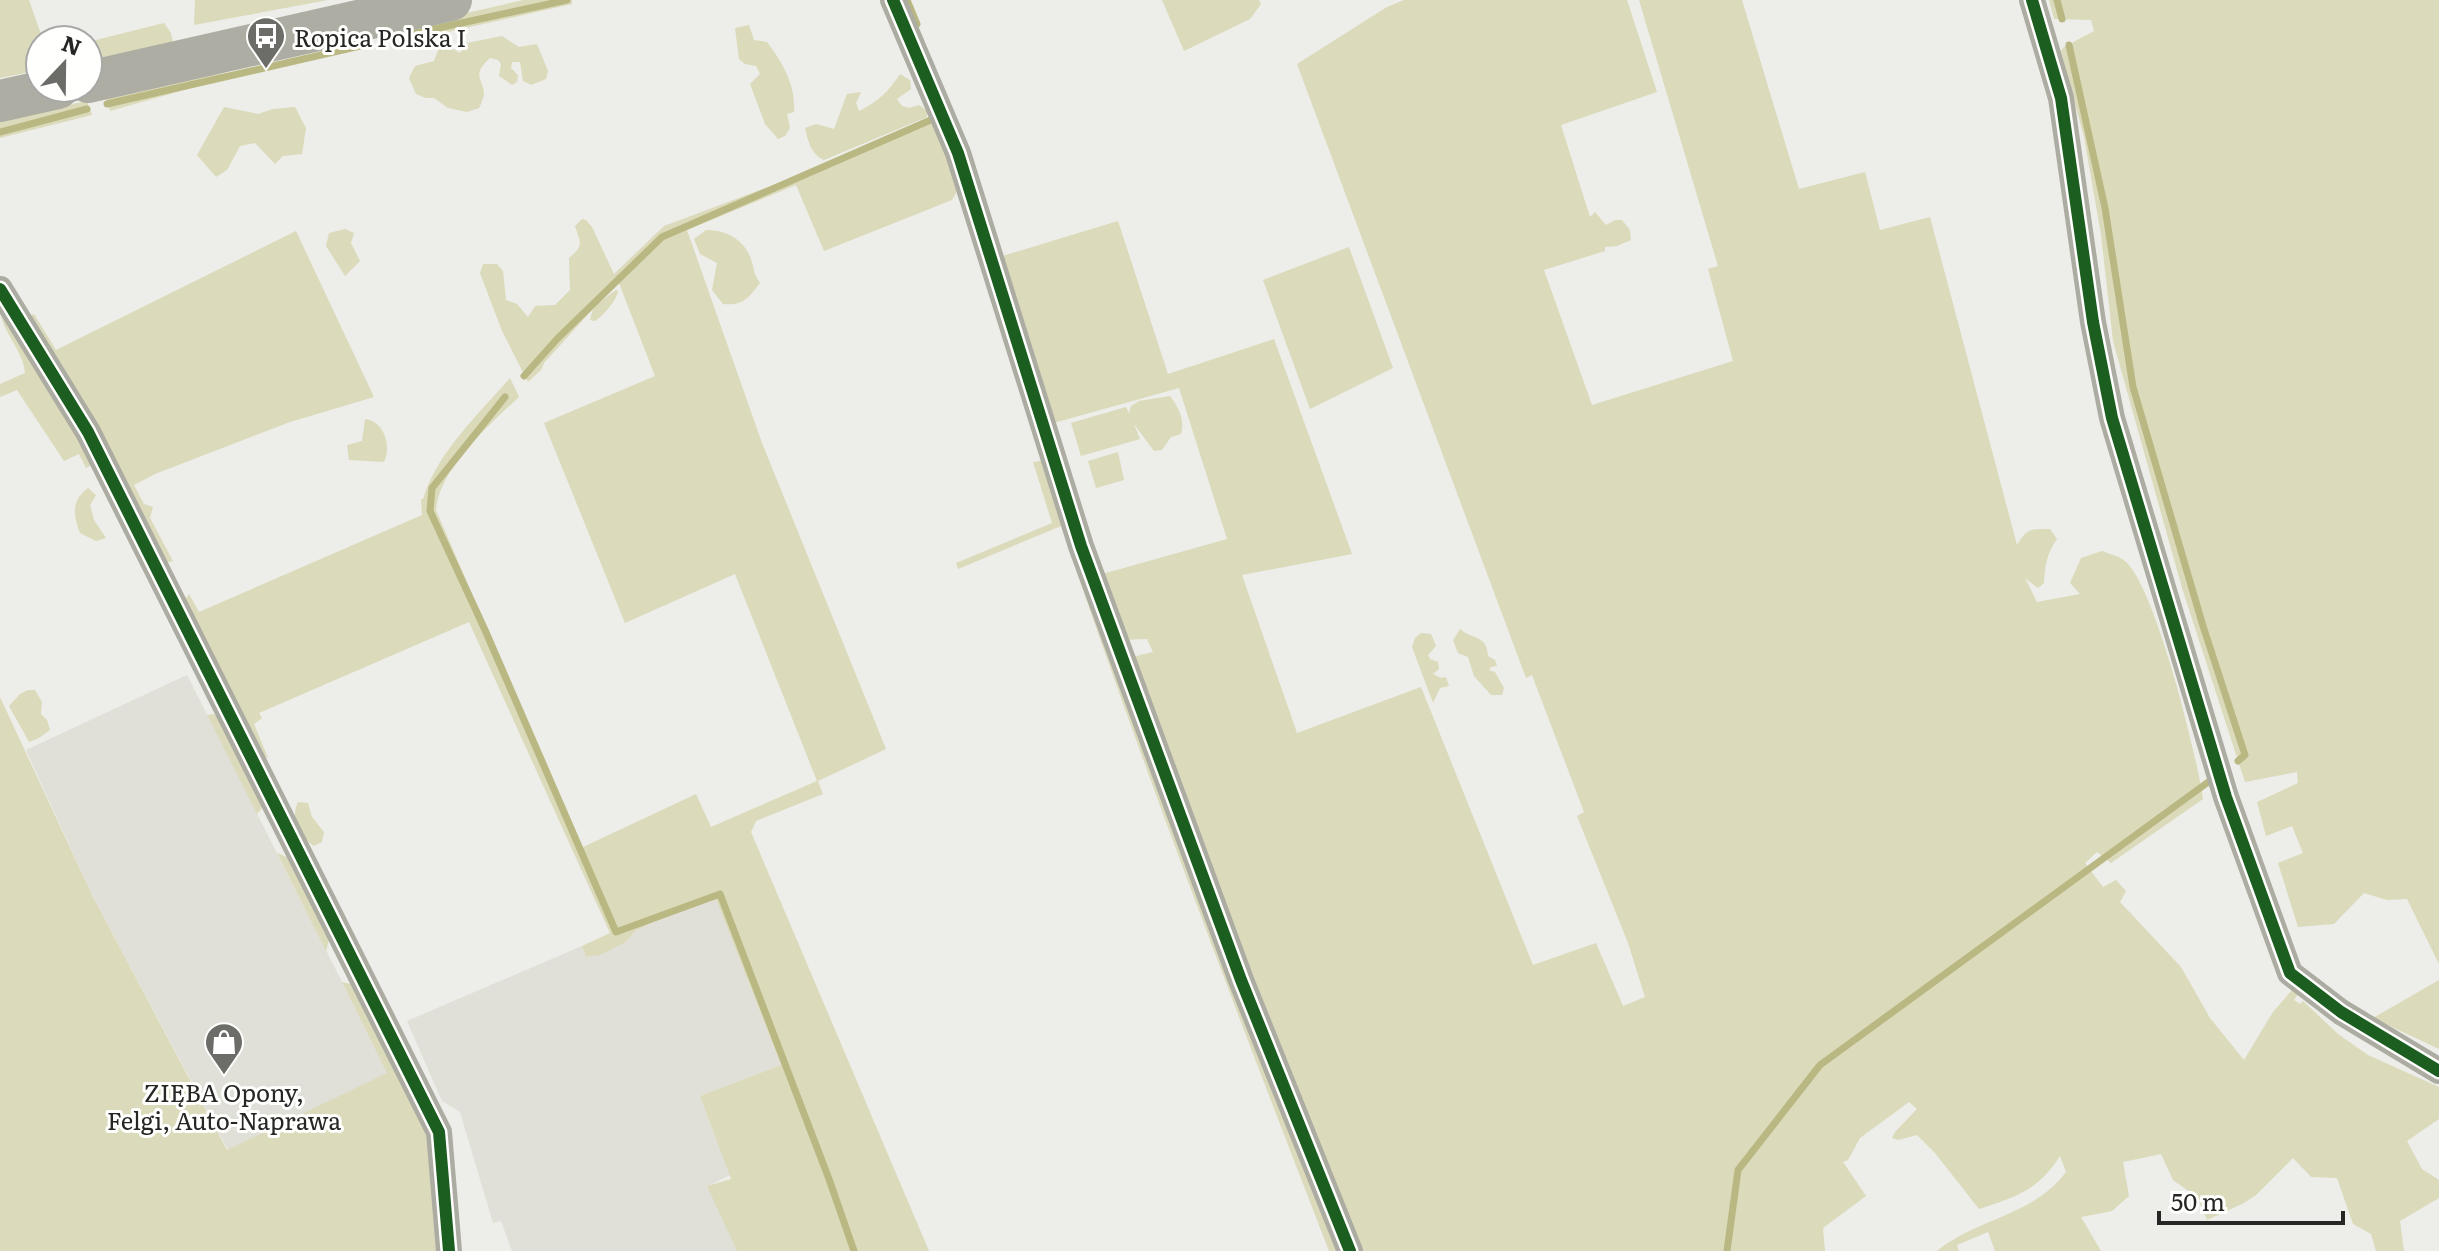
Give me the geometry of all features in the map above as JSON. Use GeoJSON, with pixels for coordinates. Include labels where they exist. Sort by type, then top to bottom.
{"type":"FeatureCollection","features":[{"type":"Feature","properties":{"kind":"main road"},"geometry":{"type":"LineString","coordinates":[[104,78],[451,0]]}},
{"type":"Feature","properties":{"kind":"main road"},"geometry":{"type":"LineString","coordinates":[[0,101],[24,96]]}},
{"type":"Feature","properties":{"kind":"street"},"geometry":{"type":"LineString","coordinates":[[893,0],[958,153],[1081,546],[1241,980],[1350,1251]]}},
{"type":"Feature","properties":{"kind":"street"},"geometry":{"type":"LineString","coordinates":[[2032,0],[2061,98],[2093,322],[2112,418],[2226,797],[2290,973],[2341,1012],[2439,1071]]}},
{"type":"Feature","properties":{"kind":"street"},"geometry":{"type":"LineString","coordinates":[[0,289],[88,432],[439,1132],[449,1251]]}},
{"type":"Feature","properties":{"kind":"shaded area"},"geometry":{"type":"Polygon","coordinates":[[[187,675],[388,1073],[228,1150],[92,895],[26,750],[187,675]]]}},
{"type":"Feature","properties":{"kind":"shaded area"},"geometry":{"type":"Polygon","coordinates":[[[716,898],[781,1065],[700,1096],[730,1175],[708,1186],[737,1251],[512,1251],[501,1221],[493,1223],[460,1112],[442,1101],[407,1021],[582,946],[586,957],[626,942],[635,931],[716,898]]]}},
{"type":"Feature","properties":{"kind":"green space"},"geometry":{"type":"Polygon","coordinates":[[[0,0],[29,0],[37,24],[24,24],[24,73],[0,78],[0,0]]]}},
{"type":"Feature","properties":{"kind":"green space"},"geometry":{"type":"Polygon","coordinates":[[[195,0],[328,0],[194,25],[195,0]]]}},
{"type":"Feature","properties":{"kind":"green space"},"geometry":{"type":"Polygon","coordinates":[[[524,0],[572,0],[572,4],[412,40],[408,26],[524,0]]]}},
{"type":"Feature","properties":{"kind":"green space"},"geometry":{"type":"Polygon","coordinates":[[[1162,0],[1259,0],[1261,4],[1250,19],[1184,51],[1162,0]]]}},
{"type":"Feature","properties":{"kind":"green space"},"geometry":{"type":"Polygon","coordinates":[[[1404,0],[1627,0],[1657,92],[1561,125],[1590,217],[1595,212],[1606,225],[1622,220],[1630,230],[1631,240],[1544,270],[1592,405],[1733,361],[1708,269],[1718,266],[1639,0],[1742,0],[1799,189],[1865,172],[1880,230],[1930,217],[2017,545],[2027,532],[2033,530],[2050,529],[2057,539],[2047,560],[2044,583],[2038,588],[2025,578],[2037,602],[2080,594],[2070,583],[2081,558],[2102,551],[2125,561],[2137,577],[2161,636],[2192,747],[2203,799],[2111,863],[2097,852],[2085,863],[2103,887],[2116,880],[2126,891],[2120,902],[2181,967],[2210,1018],[2244,1060],[2273,1012],[2292,990],[2298,994],[2294,1000],[2300,1004],[2303,1001],[2338,1034],[2368,1055],[2439,1087],[2439,1119],[2407,1141],[2422,1169],[2439,1180],[2439,1198],[2400,1221],[2404,1251],[2376,1251],[2371,1234],[2353,1224],[2337,1178],[2311,1177],[2293,1158],[2256,1195],[2207,1220],[2197,1197],[2173,1180],[2161,1154],[2123,1162],[2129,1196],[2112,1211],[2081,1217],[2101,1251],[1995,1251],[1988,1232],[1957,1245],[1959,1251],[1937,1251],[1970,1231],[2037,1199],[2066,1172],[2060,1156],[2052,1168],[2026,1191],[1979,1209],[1917,1135],[1898,1140],[1892,1138],[1917,1109],[1909,1102],[1860,1138],[1848,1160],[1843,1162],[1866,1196],[1823,1228],[1825,1251],[1357,1251],[1132,657],[1153,652],[1147,639],[1122,640],[1099,575],[1227,539],[1179,388],[1050,424],[996,258],[1118,221],[1168,374],[1274,339],[1352,554],[1242,575],[1297,733],[1421,687],[1533,965],[1596,943],[1623,1006],[1645,997],[1628,943],[1577,816],[1584,812],[1532,675],[1526,678],[1297,64],[1387,7],[1404,0]]]}},
{"type":"Feature","properties":{"kind":"green space"},"geometry":{"type":"Polygon","coordinates":[[[2049,0],[2439,0],[2439,964],[2407,899],[2387,900],[2364,893],[2334,924],[2298,927],[2278,863],[2303,853],[2292,826],[2266,836],[2257,802],[2298,783],[2297,772],[2245,782],[2182,588],[2113,341],[2101,235],[2084,137],[2061,51],[2094,31],[2091,20],[2054,19],[2049,0]]]}},
{"type":"Feature","properties":{"kind":"green space"},"geometry":{"type":"Polygon","coordinates":[[[164,23],[173,43],[104,57],[104,38],[164,23]]]}},
{"type":"Feature","properties":{"kind":"green space"},"geometry":{"type":"Polygon","coordinates":[[[749,25],[754,40],[767,42],[778,58],[793,93],[794,112],[787,114],[790,128],[785,136],[778,139],[765,124],[750,84],[760,74],[756,66],[739,59],[735,28],[749,25]]]}},
{"type":"Feature","properties":{"kind":"green space"},"geometry":{"type":"Polygon","coordinates":[[[502,36],[519,47],[537,44],[548,71],[546,79],[531,85],[523,81],[520,62],[512,62],[511,68],[518,75],[517,82],[512,85],[499,76],[501,64],[498,60],[490,58],[479,73],[484,95],[479,108],[467,112],[448,108],[434,98],[416,94],[409,78],[415,66],[434,61],[439,48],[460,53],[467,43],[502,36]]]}},
{"type":"Feature","properties":{"kind":"green space"},"geometry":{"type":"Polygon","coordinates":[[[235,72],[223,79],[110,111],[105,96],[163,81],[235,72]]]}},
{"type":"Feature","properties":{"kind":"green space"},"geometry":{"type":"Polygon","coordinates":[[[900,74],[910,80],[911,89],[897,99],[902,106],[909,108],[919,105],[927,111],[927,117],[824,160],[813,151],[805,128],[816,124],[834,129],[847,94],[861,92],[856,103],[859,111],[882,96],[900,74]]]}},
{"type":"Feature","properties":{"kind":"green space"},"geometry":{"type":"Polygon","coordinates":[[[72,104],[88,104],[92,115],[0,138],[0,119],[72,104]]]}},
{"type":"Feature","properties":{"kind":"green space"},"geometry":{"type":"Polygon","coordinates":[[[224,107],[258,114],[295,107],[306,128],[302,154],[283,156],[275,164],[255,143],[240,146],[227,170],[216,177],[197,155],[224,107]]]}},
{"type":"Feature","properties":{"kind":"green space"},"geometry":{"type":"Polygon","coordinates":[[[936,116],[959,188],[952,200],[824,251],[796,185],[687,230],[762,443],[886,749],[818,781],[823,794],[756,821],[751,832],[929,1251],[737,1251],[707,1186],[731,1179],[700,1096],[781,1065],[716,899],[668,915],[635,931],[626,942],[600,955],[586,957],[582,946],[610,933],[469,622],[259,713],[262,718],[254,724],[268,758],[185,600],[189,594],[199,612],[422,515],[421,499],[438,465],[460,434],[510,378],[519,397],[456,463],[439,494],[436,510],[581,848],[696,794],[711,827],[817,781],[735,574],[625,623],[544,423],[655,376],[619,283],[597,304],[618,291],[606,312],[595,321],[590,320],[593,309],[528,382],[502,331],[480,273],[483,264],[497,264],[503,271],[506,300],[517,304],[528,317],[535,306],[555,305],[570,290],[569,258],[579,247],[575,226],[582,219],[592,227],[614,274],[664,226],[805,173],[936,116]]]}},
{"type":"Feature","properties":{"kind":"green space"},"geometry":{"type":"Polygon","coordinates":[[[345,229],[354,233],[351,243],[360,261],[345,276],[326,246],[329,233],[345,229]]]}},
{"type":"Feature","properties":{"kind":"green space"},"geometry":{"type":"Polygon","coordinates":[[[706,230],[733,237],[748,252],[760,283],[741,302],[723,304],[712,290],[717,263],[700,254],[694,239],[706,230]]]}},
{"type":"Feature","properties":{"kind":"green space"},"geometry":{"type":"Polygon","coordinates":[[[296,231],[374,397],[290,422],[134,485],[144,504],[153,507],[150,518],[173,561],[165,563],[25,319],[34,314],[56,350],[296,231]]]}},
{"type":"Feature","properties":{"kind":"green space"},"geometry":{"type":"Polygon","coordinates":[[[1349,247],[1393,368],[1310,409],[1263,280],[1349,247]]]}},
{"type":"Feature","properties":{"kind":"green space"},"geometry":{"type":"Polygon","coordinates":[[[0,307],[94,464],[86,468],[79,454],[64,461],[17,390],[0,397],[0,384],[25,373],[0,307]]]}},
{"type":"Feature","properties":{"kind":"green space"},"geometry":{"type":"Polygon","coordinates":[[[1170,396],[1180,414],[1182,429],[1181,434],[1171,437],[1162,450],[1154,451],[1134,424],[1140,439],[1081,456],[1071,423],[1126,407],[1129,413],[1131,406],[1139,401],[1170,396]]]}},
{"type":"Feature","properties":{"kind":"green space"},"geometry":{"type":"Polygon","coordinates":[[[365,419],[377,424],[385,435],[387,449],[384,462],[349,460],[347,445],[362,441],[365,419]]]}},
{"type":"Feature","properties":{"kind":"green space"},"geometry":{"type":"Polygon","coordinates":[[[1118,452],[1124,480],[1096,488],[1088,461],[1118,452]]]}},
{"type":"Feature","properties":{"kind":"green space"},"geometry":{"type":"Polygon","coordinates":[[[1047,460],[1339,1251],[1329,1251],[1158,799],[1061,526],[958,569],[956,563],[1052,523],[1033,462],[1047,460]]]}},
{"type":"Feature","properties":{"kind":"green space"},"geometry":{"type":"Polygon","coordinates":[[[88,488],[96,495],[90,505],[94,520],[106,538],[96,541],[80,533],[75,514],[76,503],[88,488]]]}},
{"type":"Feature","properties":{"kind":"green space"},"geometry":{"type":"Polygon","coordinates":[[[1460,629],[1485,644],[1488,656],[1495,660],[1497,666],[1489,670],[1495,672],[1504,688],[1502,695],[1491,695],[1474,676],[1468,657],[1458,653],[1453,640],[1460,629]]]}},
{"type":"Feature","properties":{"kind":"green space"},"geometry":{"type":"Polygon","coordinates":[[[1421,633],[1431,634],[1436,646],[1428,655],[1438,662],[1439,669],[1433,674],[1446,677],[1449,686],[1440,688],[1433,703],[1412,647],[1421,633]]]}},
{"type":"Feature","properties":{"kind":"green space"},"geometry":{"type":"Polygon","coordinates":[[[28,690],[35,690],[42,702],[41,714],[50,730],[29,742],[9,706],[28,690]]]}},
{"type":"Feature","properties":{"kind":"green space"},"geometry":{"type":"Polygon","coordinates":[[[0,697],[92,895],[227,1150],[387,1073],[342,982],[359,986],[432,1145],[442,1251],[0,1251],[0,697]]]}},
{"type":"Feature","properties":{"kind":"green space"},"geometry":{"type":"Polygon","coordinates":[[[207,715],[222,718],[260,797],[262,808],[257,814],[207,715]]]}},
{"type":"Feature","properties":{"kind":"green space"},"geometry":{"type":"Polygon","coordinates":[[[298,802],[308,803],[312,817],[324,832],[322,842],[314,846],[297,827],[295,815],[298,802]]]}},
{"type":"Feature","properties":{"kind":"green space"},"geometry":{"type":"Polygon","coordinates":[[[277,853],[294,860],[331,933],[326,951],[277,853]]]}},
{"type":"Feature","properties":{"kind":"green space"},"geometry":{"type":"Polygon","coordinates":[[[2439,980],[2439,1049],[2373,1018],[2439,980]]]}},
{"type":"Feature","properties":{"kind":"waterway"},"geometry":{"type":"LineString","coordinates":[[411,34],[567,0]]}},
{"type":"Feature","properties":{"kind":"waterway"},"geometry":{"type":"LineString","coordinates":[[907,0],[917,24]]}},
{"type":"Feature","properties":{"kind":"waterway"},"geometry":{"type":"LineString","coordinates":[[2057,0],[2062,19]]}},
{"type":"Feature","properties":{"kind":"waterway"},"geometry":{"type":"LineString","coordinates":[[2069,45],[2105,208],[2133,387],[2203,626],[2245,755],[2238,761]]}},
{"type":"Feature","properties":{"kind":"waterway"},"geometry":{"type":"LineString","coordinates":[[107,104],[360,46]]}},
{"type":"Feature","properties":{"kind":"waterway"},"geometry":{"type":"LineString","coordinates":[[0,132],[87,109]]}},
{"type":"Feature","properties":{"kind":"waterway"},"geometry":{"type":"LineString","coordinates":[[524,376],[557,339],[662,237],[933,119]]}},
{"type":"Feature","properties":{"kind":"waterway"},"geometry":{"type":"LineString","coordinates":[[505,397],[432,488],[430,511],[616,932],[720,894],[854,1251]]}},
{"type":"Feature","properties":{"kind":"waterway"},"geometry":{"type":"LineString","coordinates":[[1727,1251],[1738,1170],[1820,1065],[2211,780]]}},
{"type":"Feature","properties":{"kind":"cycle path"},"geometry":{"type":"LineString","coordinates":[[893,0],[958,153],[1081,546],[1241,980],[1350,1251]]}},
{"type":"Feature","properties":{"kind":"cycle path"},"geometry":{"type":"LineString","coordinates":[[2032,0],[2061,98],[2093,322],[2112,418],[2226,797],[2290,973],[2341,1012],[2439,1071]]}},
{"type":"Feature","properties":{"kind":"cycle path"},"geometry":{"type":"LineString","coordinates":[[0,289],[88,432],[439,1132],[449,1251]]}},
{"type":"Feature","properties":{"kind":"place","name":"Ropica Polska I"},"geometry":{"type":"Point","coordinates":[266,70]}},
{"type":"Feature","properties":{"kind":"place","name":"ZIĘBA Opony, Felgi, Auto-Naprawa"},"geometry":{"type":"Point","coordinates":[224,1076]}}]}
